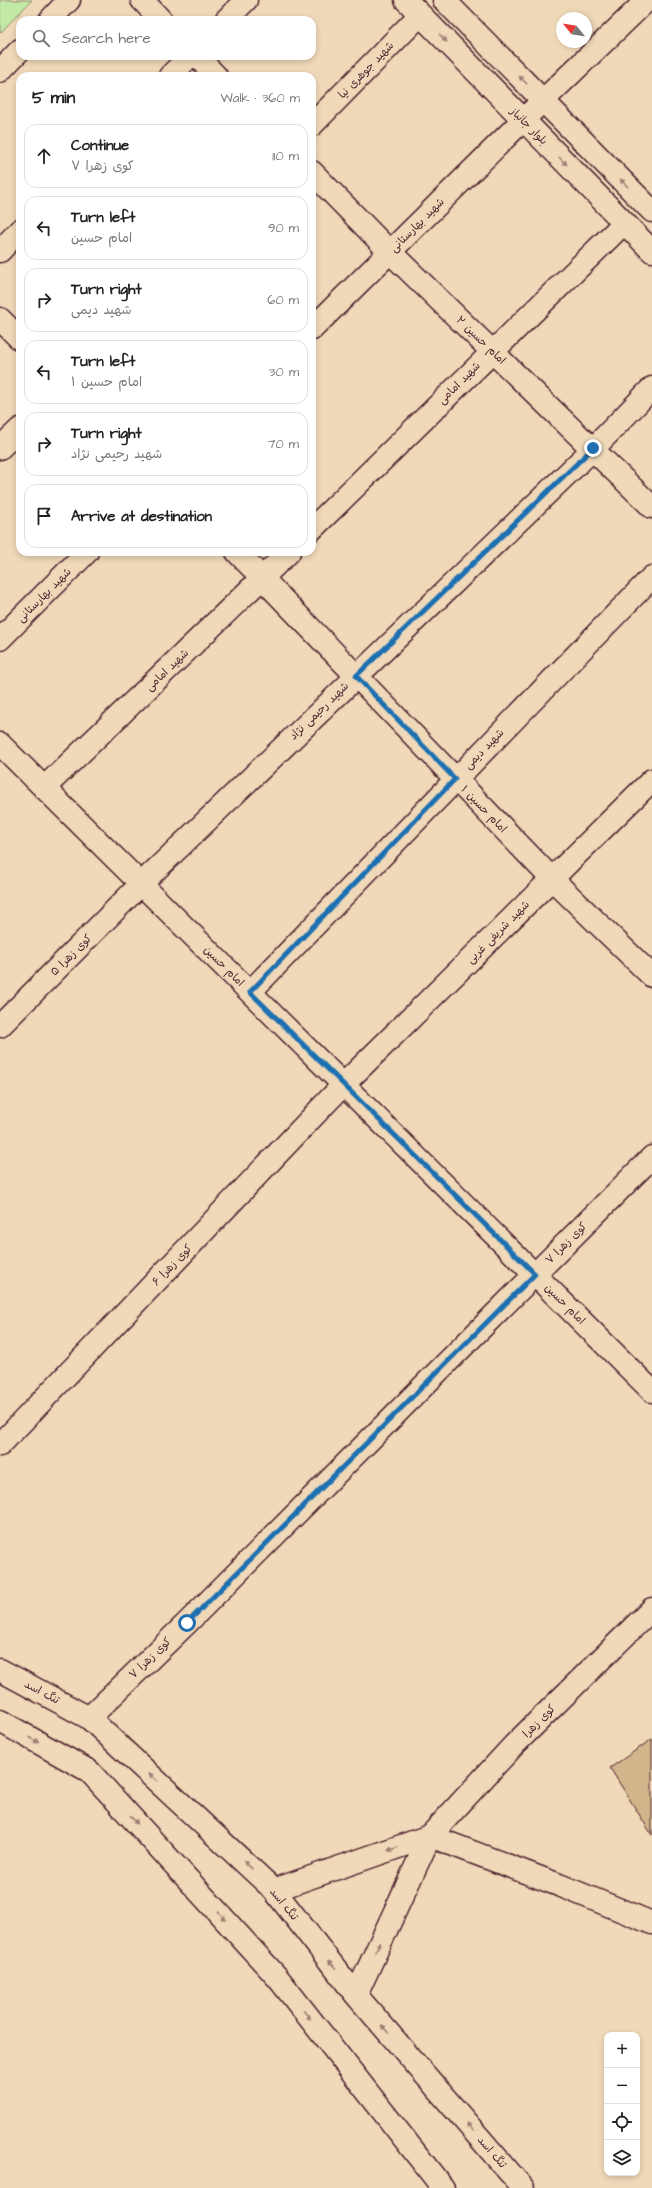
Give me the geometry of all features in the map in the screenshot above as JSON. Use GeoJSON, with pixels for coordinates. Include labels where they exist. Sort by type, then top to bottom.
{"type":"FeatureCollection","features":[{"type":"Feature","properties":{"kind":"street"},"geometry":{"type":"LineString","coordinates":[[54,16],[69,0]]}},
{"type":"Feature","properties":{"kind":"street"},"geometry":{"type":"LineString","coordinates":[[142,0],[157,16]]}},
{"type":"Feature","properties":{"kind":"street"},"geometry":{"type":"LineString","coordinates":[[230,16],[246,0]]}},
{"type":"Feature","properties":{"kind":"street"},"geometry":{"type":"LineString","coordinates":[[444,0],[652,211]]}},
{"type":"Feature","properties":{"kind":"street","name":"شهید بهارستانی"},"geometry":{"type":"LineString","coordinates":[[316,325],[543,100],[647,0]]}},
{"type":"Feature","properties":{"kind":"street","name":"بلوار جانباز"},"geometry":{"type":"LineString","coordinates":[[413,7],[652,251]]}},
{"type":"Feature","properties":{"kind":"street","name":"شهید جوهری نیا"},"geometry":{"type":"LineString","coordinates":[[316,120],[413,7]]}},
{"type":"Feature","properties":{"kind":"street"},"geometry":{"type":"LineString","coordinates":[[0,71],[16,54]]}},
{"type":"Feature","properties":{"kind":"street"},"geometry":{"type":"LineString","coordinates":[[174,72],[186,60]]}},
{"type":"Feature","properties":{"kind":"street"},"geometry":{"type":"LineString","coordinates":[[201,60],[212,72]]}},
{"type":"Feature","properties":{"kind":"street","name":"امام حسین ۲"},"geometry":{"type":"LineString","coordinates":[[316,176],[390,252],[652,506]]}},
{"type":"Feature","properties":{"kind":"street","name":"شهید امامی"},"geometry":{"type":"LineString","coordinates":[[316,525],[624,222]]}},
{"type":"Feature","properties":{"kind":"street"},"geometry":{"type":"LineString","coordinates":[[0,251],[16,234]]}},
{"type":"Feature","properties":{"kind":"street"},"geometry":{"type":"LineString","coordinates":[[0,319],[16,334]]}},
{"type":"Feature","properties":{"kind":"street","name":"شهید رحیمی نژاد"},"geometry":{"type":"LineString","coordinates":[[141,884],[593,448],[652,388]]}},
{"type":"Feature","properties":{"kind":"street"},"geometry":{"type":"LineString","coordinates":[[0,448],[16,433]]}},
{"type":"Feature","properties":{"kind":"street","name":"شهید بهارستانی"},"geometry":{"type":"LineString","coordinates":[[0,638],[83,556]]}},
{"type":"Feature","properties":{"kind":"street","name":"امام حسین ۱"},"geometry":{"type":"LineString","coordinates":[[241,556],[552,879],[652,976]]}},
{"type":"Feature","properties":{"kind":"street","name":"شهید امامی"},"geometry":{"type":"LineString","coordinates":[[44,788],[284,556]]}},
{"type":"Feature","properties":{"kind":"street","name":"شهید دیمی"},"geometry":{"type":"LineString","coordinates":[[250,992],[652,577]]}},
{"type":"Feature","properties":{"kind":"street","name":"امام حسین"},"geometry":{"type":"LineString","coordinates":[[0,744],[652,1391]]}},
{"type":"Feature","properties":{"kind":"street","name":"شهید شریفی غربی"},"geometry":{"type":"LineString","coordinates":[[344,1085],[652,780]]}},
{"type":"Feature","properties":{"kind":"street","name":"کوی زهرا ۵"},"geometry":{"type":"LineString","coordinates":[[0,1026],[141,884]]}},
{"type":"Feature","properties":{"kind":"street","name":"کوی زهرا ۶"},"geometry":{"type":"LineString","coordinates":[[0,1445],[344,1085]]}},
{"type":"Feature","properties":{"kind":"street","name":"کوی زهرا ۷"},"geometry":{"type":"LineString","coordinates":[[89,1718],[652,1157]]}},
{"type":"Feature","properties":{"kind":"street","name":"کوی زهرا"},"geometry":{"type":"LineString","coordinates":[[356,1995],[430,1836],[514,1745],[652,1609]]}},
{"type":"Feature","properties":{"kind":"street","name":"تنگ اسد"},"geometry":{"type":"LineString","coordinates":[[0,1670],[89,1718],[274,1890],[356,1995],[523,2188]]}},
{"type":"Feature","properties":{"kind":"street"},"geometry":{"type":"LineString","coordinates":[[0,1721],[89,1771],[278,1978],[443,2188]]}},
{"type":"Feature","properties":{"kind":"street"},"geometry":{"type":"LineString","coordinates":[[430,1836],[559,1885],[652,1923]]}},
{"type":"Feature","properties":{"kind":"street","name":"کوی زهرا"},"geometry":{"type":"LineString","coordinates":[[274,1890],[430,1836]]}},
{"type":"Feature","properties":{"kind":"green space"},"geometry":{"type":"Polygon","coordinates":[[[0,0],[32,0],[16,16],[0,33],[0,0]]]}},
{"type":"Feature","properties":{"kind":"building"},"geometry":{"type":"Polygon","coordinates":[[[652,1739],[652,1835],[610,1768],[652,1739]]]}},
{"type":"Feature","properties":{"kind":"route"},"geometry":{"type":"LineString","coordinates":[[187,1623],[535,1274],[250,992],[455,779],[356,676],[593,448]]}}]}
